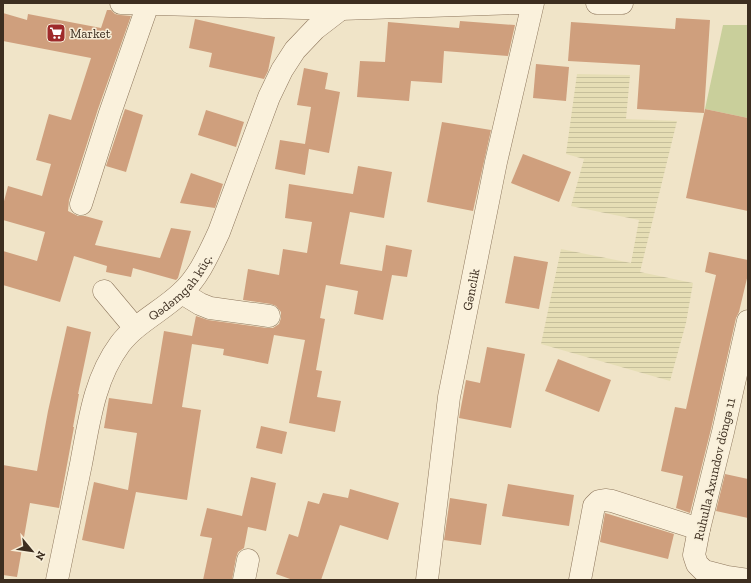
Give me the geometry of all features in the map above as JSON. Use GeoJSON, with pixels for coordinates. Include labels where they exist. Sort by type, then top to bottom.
{"type":"FeatureCollection","features":[{"type":"Feature","properties":{"kind":"street"},"geometry":{"type":"LineString","coordinates":[[121,3],[341,9],[520,3]]}},
{"type":"Feature","properties":{"kind":"street","name":"Gənclik"},"geometry":{"type":"LineString","coordinates":[[427,580],[449,397],[496,162],[533,3]]}},
{"type":"Feature","properties":{"kind":"street"},"geometry":{"type":"LineString","coordinates":[[597,3],[622,3]]}},
{"type":"Feature","properties":{"kind":"street"},"geometry":{"type":"LineString","coordinates":[[81,204],[110,113],[148,4]]}},
{"type":"Feature","properties":{"kind":"street"},"geometry":{"type":"LineString","coordinates":[[278,8],[293,24],[297,39],[295,50]]}},
{"type":"Feature","properties":{"kind":"street","name":"Qədəmgah küç."},"geometry":{"type":"LineString","coordinates":[[57,580],[94,397],[110,358],[121,342],[135,328],[182,293],[197,274],[219,232],[270,97],[282,70],[295,50],[314,29],[341,9]]}},
{"type":"Feature","properties":{"kind":"street"},"geometry":{"type":"LineString","coordinates":[[104,291],[135,328]]}},
{"type":"Feature","properties":{"kind":"street"},"geometry":{"type":"LineString","coordinates":[[182,293],[210,308],[269,316]]}},
{"type":"Feature","properties":{"kind":"street","name":"Ruhulla Axundov döngə 11"},"geometry":{"type":"LineString","coordinates":[[748,321],[694,555],[697,564],[704,571],[727,577],[748,580]]}},
{"type":"Feature","properties":{"kind":"street"},"geometry":{"type":"LineString","coordinates":[[580,580],[592,513],[594,506],[599,501],[612,501],[699,529]]}},
{"type":"Feature","properties":{"kind":"shaded area"},"geometry":{"type":"Polygon","coordinates":[[[577,74],[630,75],[626,119],[677,121],[640,272],[693,283],[686,323],[670,381],[541,344],[561,249],[631,263],[639,220],[571,206],[584,159],[566,154],[577,74]]]}},
{"type":"Feature","properties":{"kind":"green space"},"geometry":{"type":"Polygon","coordinates":[[[723,25],[748,25],[748,118],[705,109],[723,25]]]}},
{"type":"Feature","properties":{"kind":"building"},"geometry":{"type":"Polygon","coordinates":[[[107,10],[111,10],[115,14],[131,16],[98,109],[69,200],[68,211],[78,216],[85,216],[103,221],[95,245],[160,258],[171,228],[191,231],[178,278],[176,280],[133,268],[131,277],[106,272],[107,266],[74,256],[60,302],[3,285],[3,251],[37,261],[45,232],[3,220],[3,205],[8,186],[42,196],[51,164],[36,160],[49,114],[71,120],[91,58],[3,41],[3,13],[27,20],[28,14],[101,28],[107,10]]]}},
{"type":"Feature","properties":{"kind":"building"},"geometry":{"type":"Polygon","coordinates":[[[676,18],[710,20],[704,113],[637,109],[640,65],[568,61],[571,22],[675,29],[676,18]]]}},
{"type":"Feature","properties":{"kind":"building"},"geometry":{"type":"Polygon","coordinates":[[[195,19],[275,37],[268,71],[264,79],[209,67],[212,53],[189,48],[195,19]]]}},
{"type":"Feature","properties":{"kind":"building"},"geometry":{"type":"Polygon","coordinates":[[[460,21],[515,25],[508,56],[444,51],[442,83],[411,81],[409,101],[357,97],[360,61],[385,62],[388,22],[459,28],[460,21]]]}},
{"type":"Feature","properties":{"kind":"building"},"geometry":{"type":"Polygon","coordinates":[[[536,64],[569,67],[566,101],[533,98],[536,64]]]}},
{"type":"Feature","properties":{"kind":"building"},"geometry":{"type":"Polygon","coordinates":[[[304,68],[328,73],[325,89],[340,92],[329,153],[309,149],[305,175],[275,169],[280,140],[305,144],[311,107],[297,105],[304,68]]]}},
{"type":"Feature","properties":{"kind":"building"},"geometry":{"type":"Polygon","coordinates":[[[125,109],[143,115],[126,172],[106,166],[125,109]]]}},
{"type":"Feature","properties":{"kind":"building"},"geometry":{"type":"Polygon","coordinates":[[[705,109],[748,118],[748,211],[686,198],[705,109]]]}},
{"type":"Feature","properties":{"kind":"building"},"geometry":{"type":"Polygon","coordinates":[[[206,110],[244,122],[236,147],[198,135],[206,110]]]}},
{"type":"Feature","properties":{"kind":"building"},"geometry":{"type":"Polygon","coordinates":[[[442,122],[491,130],[473,211],[427,202],[442,122]]]}},
{"type":"Feature","properties":{"kind":"building"},"geometry":{"type":"Polygon","coordinates":[[[523,154],[571,172],[559,202],[511,183],[523,154]]]}},
{"type":"Feature","properties":{"kind":"building"},"geometry":{"type":"Polygon","coordinates":[[[358,166],[392,172],[384,218],[350,212],[340,264],[382,271],[386,245],[412,250],[407,277],[392,275],[383,320],[354,314],[358,291],[326,285],[320,318],[325,319],[316,370],[322,371],[317,397],[341,401],[335,432],[289,423],[305,340],[274,335],[268,364],[223,355],[224,349],[192,344],[182,407],[201,410],[187,500],[136,492],[124,549],[82,540],[94,482],[128,490],[137,433],[104,428],[109,398],[152,404],[164,331],[192,336],[196,316],[208,320],[267,328],[273,328],[279,324],[281,312],[276,306],[243,300],[248,269],[279,275],[283,249],[307,253],[312,222],[285,218],[289,184],[353,194],[358,166]]]}},
{"type":"Feature","properties":{"kind":"building"},"geometry":{"type":"Polygon","coordinates":[[[191,173],[223,184],[215,208],[180,203],[191,173]]]}},
{"type":"Feature","properties":{"kind":"building"},"geometry":{"type":"Polygon","coordinates":[[[709,252],[748,260],[748,274],[739,312],[736,318],[690,513],[676,508],[683,476],[661,471],[675,407],[686,409],[716,275],[705,272],[709,252]]]}},
{"type":"Feature","properties":{"kind":"building"},"geometry":{"type":"Polygon","coordinates":[[[514,256],[548,262],[539,309],[505,303],[514,256]]]}},
{"type":"Feature","properties":{"kind":"building"},"geometry":{"type":"Polygon","coordinates":[[[67,326],[91,332],[78,394],[74,427],[59,508],[30,503],[17,577],[3,575],[3,465],[37,471],[48,411],[67,326]]]}},
{"type":"Feature","properties":{"kind":"building"},"geometry":{"type":"Polygon","coordinates":[[[487,347],[525,354],[511,428],[459,418],[466,380],[480,383],[487,347]]]}},
{"type":"Feature","properties":{"kind":"building"},"geometry":{"type":"Polygon","coordinates":[[[558,359],[611,380],[599,412],[545,391],[558,359]]]}},
{"type":"Feature","properties":{"kind":"building"},"geometry":{"type":"Polygon","coordinates":[[[261,426],[287,432],[282,454],[256,448],[261,426]]]}},
{"type":"Feature","properties":{"kind":"building"},"geometry":{"type":"Polygon","coordinates":[[[725,474],[748,479],[748,518],[716,511],[725,474]]]}},
{"type":"Feature","properties":{"kind":"building"},"geometry":{"type":"Polygon","coordinates":[[[251,477],[276,483],[266,531],[248,527],[244,548],[238,552],[236,558],[232,580],[203,580],[212,538],[200,536],[207,508],[242,516],[251,477]]]}},
{"type":"Feature","properties":{"kind":"building"},"geometry":{"type":"Polygon","coordinates":[[[508,484],[574,495],[569,526],[502,516],[508,484]]]}},
{"type":"Feature","properties":{"kind":"building"},"geometry":{"type":"Polygon","coordinates":[[[350,489],[399,503],[388,540],[340,525],[321,580],[293,580],[276,574],[289,534],[298,537],[308,501],[319,504],[323,493],[348,498],[350,489]]]}},
{"type":"Feature","properties":{"kind":"building"},"geometry":{"type":"Polygon","coordinates":[[[450,498],[487,504],[481,545],[444,540],[450,498]]]}},
{"type":"Feature","properties":{"kind":"building"},"geometry":{"type":"Polygon","coordinates":[[[605,513],[674,534],[668,559],[600,542],[605,513]]]}},
{"type":"Feature","properties":{"kind":"place","name":"Market"},"geometry":{"type":"Point","coordinates":[56,33]}}]}
